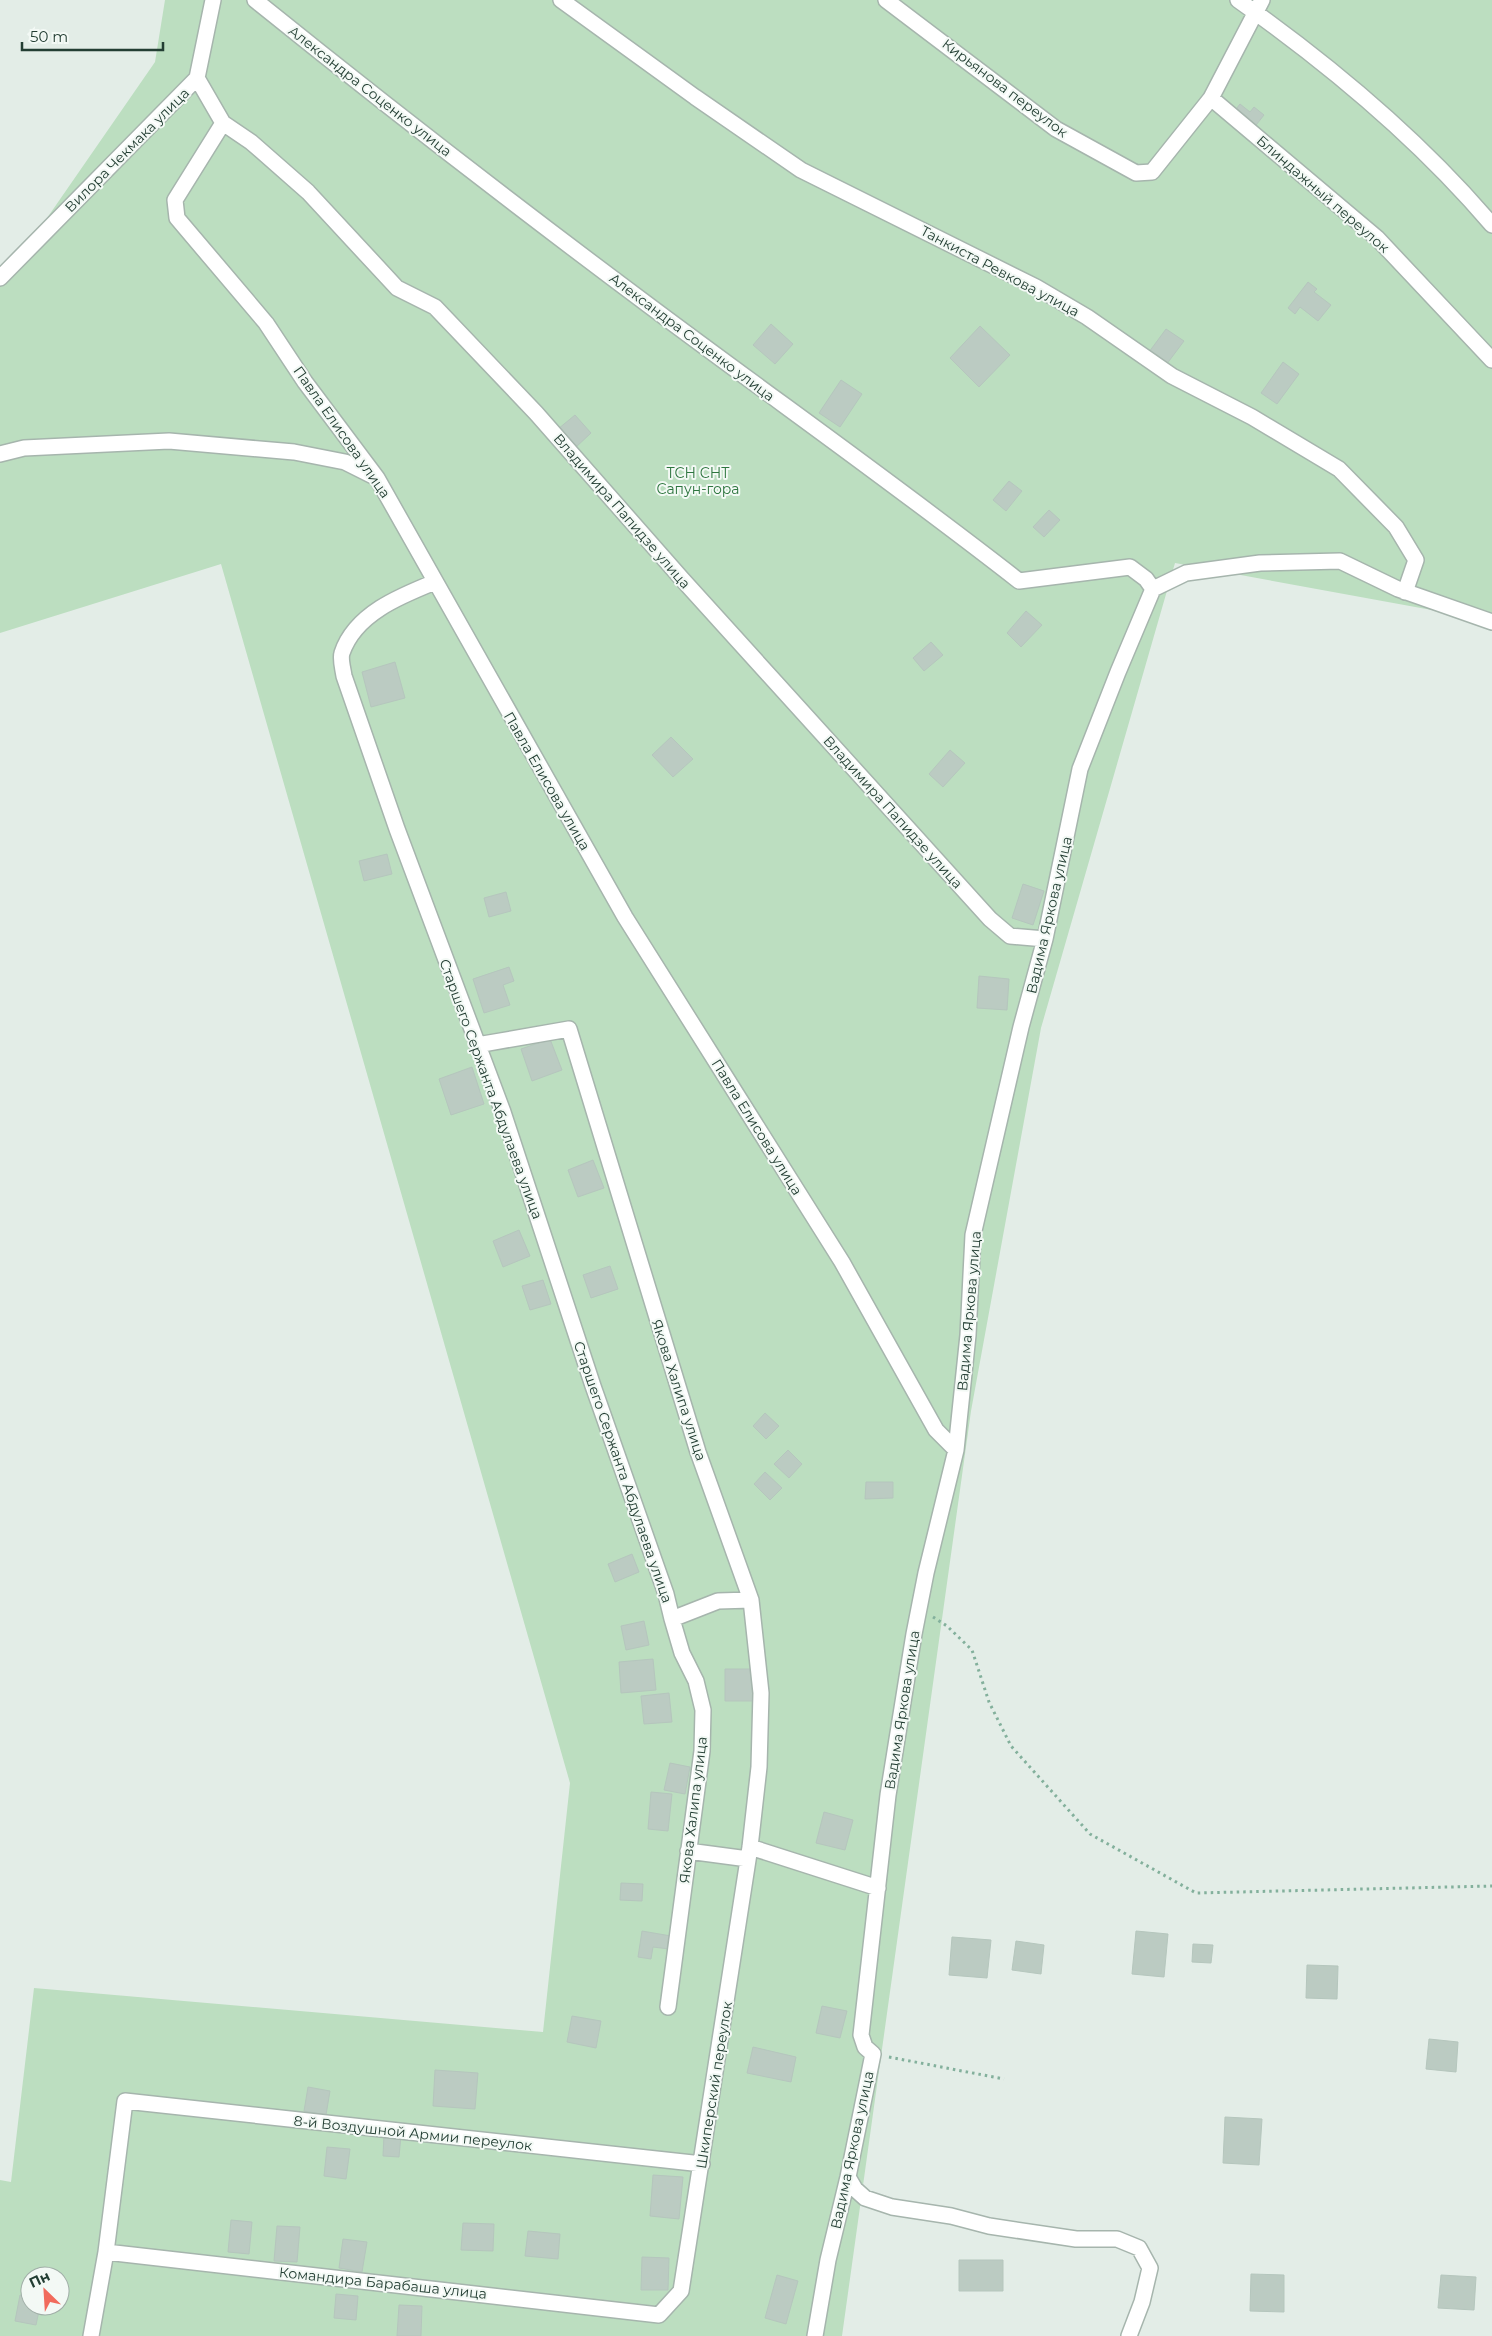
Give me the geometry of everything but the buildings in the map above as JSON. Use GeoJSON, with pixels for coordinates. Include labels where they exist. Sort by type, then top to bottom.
{"type":"FeatureCollection","features":[{"type":"Feature","properties":{"kind":"street","name":"Вилора Чекмака улица"},"geometry":{"type":"LineString","coordinates":[[1,276],[197,78],[213,0]]}},
{"type":"Feature","properties":{"kind":"street","name":"Александра Соценко улица"},"geometry":{"type":"LineString","coordinates":[[255,0],[365,89],[643,301],[1019,581],[1130,567],[1146,579],[1153,589]]}},
{"type":"Feature","properties":{"kind":"street","name":"Танкиста Ревкова улица"},"geometry":{"type":"LineString","coordinates":[[561,0],[695,97],[801,170],[1036,287],[1086,317],[1172,376],[1252,417],[1339,469],[1396,527],[1416,560],[1405,592]]}},
{"type":"Feature","properties":{"kind":"street","name":"Кирьянова переулок"},"geometry":{"type":"LineString","coordinates":[[886,0],[1056,129],[1136,173],[1152,172],[1211,98],[1259,6]]}},
{"type":"Feature","properties":{"kind":"street"},"geometry":{"type":"LineString","coordinates":[[1238,0],[1259,6],[1374,105],[1472,201],[1492,225]]}},
{"type":"Feature","properties":{"kind":"street","name":"Владимира Папидзе улица"},"geometry":{"type":"LineString","coordinates":[[197,78],[223,123],[251,142],[308,192],[397,288],[435,306],[536,413],[695,594],[990,919],[1010,936],[1046,939]]}},
{"type":"Feature","properties":{"kind":"street","name":"Блиндажный переулок"},"geometry":{"type":"LineString","coordinates":[[1211,98],[1377,238],[1492,360]]}},
{"type":"Feature","properties":{"kind":"street","name":"Павла Елисова улица"},"geometry":{"type":"LineString","coordinates":[[223,123],[175,200],[176,218],[266,323],[305,382],[377,478],[625,917],[842,1262],[936,1430],[956,1450]]}},
{"type":"Feature","properties":{"kind":"street"},"geometry":{"type":"LineString","coordinates":[[0,454],[24,448],[169,441],[294,452],[346,462],[377,478]]}},
{"type":"Feature","properties":{"kind":"street"},"geometry":{"type":"LineString","coordinates":[[1153,589],[1186,572],[1260,563],[1340,561],[1405,592],[1492,622]]}},
{"type":"Feature","properties":{"kind":"street","name":"Старшего Сержанта Абдулаева улица"},"geometry":{"type":"LineString","coordinates":[[435,582],[400,596],[377,611],[355,630],[342,654],[344,676],[397,829],[503,1112],[592,1386],[666,1594],[672,1619],[718,1602],[751,1600]]}},
{"type":"Feature","properties":{"kind":"street","name":"Вадима Яркова улица"},"geometry":{"type":"LineString","coordinates":[[816,2336],[828,2260],[848,2177],[873,2054],[865,2046],[861,2035],[888,1794],[919,1609],[956,1450],[968,1335],[973,1235],[1021,1027],[1046,939],[1080,769],[1153,589]]}},
{"type":"Feature","properties":{"kind":"street","name":"Якова Халипа улица"},"geometry":{"type":"LineString","coordinates":[[477,1045],[569,1029],[698,1452],[751,1600],[761,1692],[760,1767],[749,1853]]}},
{"type":"Feature","properties":{"kind":"street","name":"Якова Халипа улица"},"geometry":{"type":"LineString","coordinates":[[668,2007],[702,1751],[703,1710],[696,1682],[682,1653],[672,1619]]}},
{"type":"Feature","properties":{"kind":"street"},"geometry":{"type":"LineString","coordinates":[[688,1851],[749,1853],[878,1888]]}},
{"type":"Feature","properties":{"kind":"street","name":"Шкиперский переулок"},"geometry":{"type":"LineString","coordinates":[[659,2315],[681,2291],[749,1853]]}},
{"type":"Feature","properties":{"kind":"street","name":"8-й Воздушной Армии переулок"},"geometry":{"type":"LineString","coordinates":[[106,2252],[125,2102],[702,2164]]}},
{"type":"Feature","properties":{"kind":"street"},"geometry":{"type":"LineString","coordinates":[[848,2177],[855,2189],[864,2198],[892,2207],[1047,2235],[1076,2239],[1117,2239],[1139,2248],[1150,2268],[1142,2302],[1129,2336]]}},
{"type":"Feature","properties":{"kind":"street"},"geometry":{"type":"LineString","coordinates":[[91,2336],[106,2252]]}},
{"type":"Feature","properties":{"kind":"street","name":"Командира Барабаша улица"},"geometry":{"type":"LineString","coordinates":[[106,2252],[659,2315]]}},
{"type":"Feature","properties":{"kind":"path"},"geometry":{"type":"LineString","coordinates":[[919,1609],[947,1626],[972,1650],[989,1702],[1011,1746],[1090,1834],[1196,1894],[1492,1886]]}},
{"type":"Feature","properties":{"kind":"path"},"geometry":{"type":"LineString","coordinates":[[873,2054],[1004,2079]]}},
{"type":"Feature","properties":{"kind":"green space","name":"ТСН СНТ Сапун-гора"},"geometry":{"type":"Polygon","coordinates":[[[165,0],[1492,0],[1492,621],[1175,563],[1041,1028],[971,1411],[842,2336],[0,2336],[0,2180],[11,2182],[34,1988],[543,2032],[570,1783],[221,564],[0,633],[0,286],[155,62],[165,0]]]}}]}
